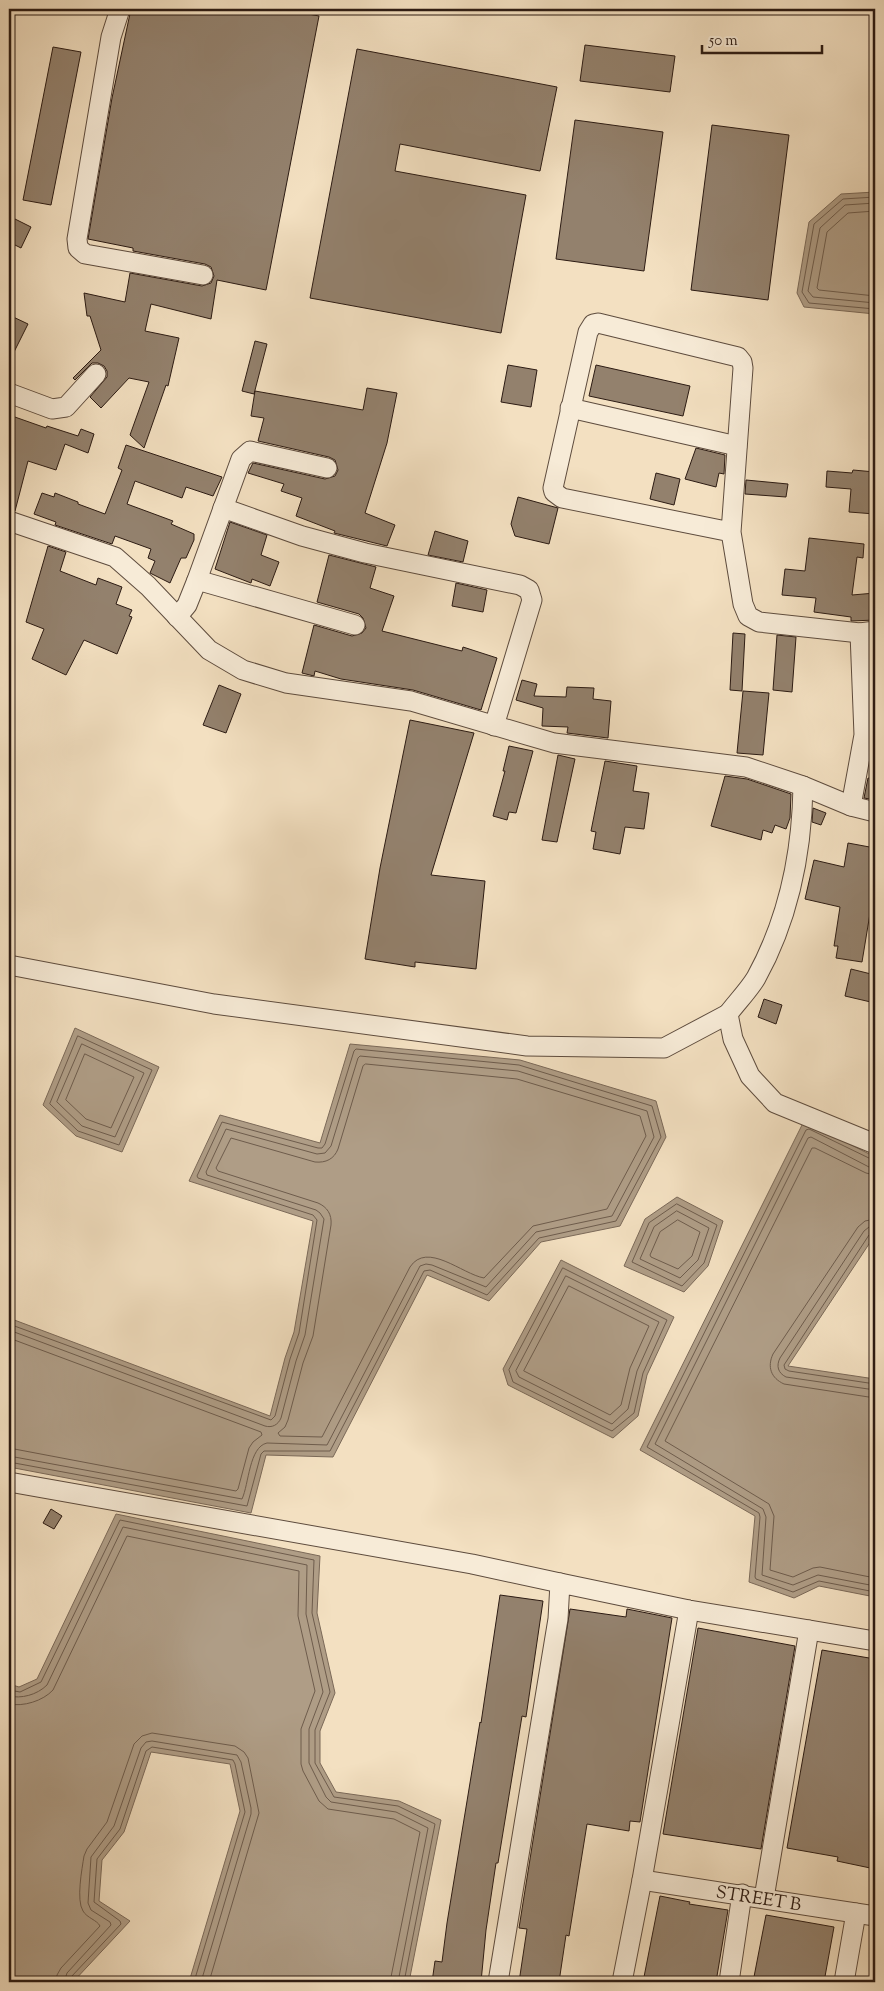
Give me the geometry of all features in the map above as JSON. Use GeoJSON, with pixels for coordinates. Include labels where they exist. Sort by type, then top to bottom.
{"type":"FeatureCollection","features":[{"type":"Feature","properties":{"kind":"street"},"geometry":{"type":"LineString","coordinates":[[120,9],[111,37],[76,239],[78,248],[85,254],[203,276]]}},
{"type":"Feature","properties":{"kind":"street"},"geometry":{"type":"LineString","coordinates":[[731,532],[562,498],[554,492],[553,488],[570,408],[588,332],[593,324],[598,323],[738,357],[742,362],[731,532],[743,604],[748,616],[759,622],[868,632],[864,735],[851,806]]}},
{"type":"Feature","properties":{"kind":"street"},"geometry":{"type":"LineString","coordinates":[[9,393],[52,409],[66,407],[96,374]]}},
{"type":"Feature","properties":{"kind":"street"},"geometry":{"type":"LineString","coordinates":[[570,408],[737,446]]}},
{"type":"Feature","properties":{"kind":"street"},"geometry":{"type":"LineString","coordinates":[[177,617],[187,605],[198,580],[241,459],[250,451],[327,468]]}},
{"type":"Feature","properties":{"kind":"street"},"geometry":{"type":"LineString","coordinates":[[223,508],[320,541],[382,557],[520,585],[529,590],[532,600],[494,726]]}},
{"type":"Feature","properties":{"kind":"street"},"geometry":{"type":"LineString","coordinates":[[9,521],[115,557],[209,650],[242,670],[286,683],[411,701],[554,743],[746,767],[803,786],[851,806],[875,812]]}},
{"type":"Feature","properties":{"kind":"street"},"geometry":{"type":"LineString","coordinates":[[198,580],[355,625]]}},
{"type":"Feature","properties":{"kind":"street"},"geometry":{"type":"LineString","coordinates":[[9,965],[214,1004],[527,1046],[664,1048],[728,1014],[755,980],[770,951],[787,900],[802,822],[803,786]]}},
{"type":"Feature","properties":{"kind":"street"},"geometry":{"type":"LineString","coordinates":[[728,1014],[732,1040],[750,1076],[775,1103],[875,1144]]}},
{"type":"Feature","properties":{"kind":"street"},"geometry":{"type":"LineString","coordinates":[[9,1482],[472,1564],[688,1610],[875,1640]]}},
{"type":"Feature","properties":{"kind":"street"},"geometry":{"type":"LineString","coordinates":[[498,1982],[558,1619],[560,1583]]}},
{"type":"Feature","properties":{"kind":"street"},"geometry":{"type":"LineString","coordinates":[[622,1982],[642,1880],[688,1610]]}},
{"type":"Feature","properties":{"kind":"street"},"geometry":{"type":"LineString","coordinates":[[764,1898],[809,1630]]}},
{"type":"Feature","properties":{"kind":"street","name":"STREET B"},"geometry":{"type":"LineString","coordinates":[[642,1880],[875,1916]]}},
{"type":"Feature","properties":{"kind":"street"},"geometry":{"type":"LineString","coordinates":[[729,1982],[742,1894]]}},
{"type":"Feature","properties":{"kind":"street"},"geometry":{"type":"LineString","coordinates":[[844,1982],[856,1913]]}},
{"type":"Feature","properties":{"kind":"water"},"geometry":{"type":"Polygon","coordinates":[[[875,192],[875,314],[804,307],[797,293],[809,222],[841,194],[875,192]]]}},
{"type":"Feature","properties":{"kind":"water"},"geometry":{"type":"Polygon","coordinates":[[[75,1028],[159,1067],[122,1152],[76,1136],[43,1105],[75,1028]]]}},
{"type":"Feature","properties":{"kind":"water"},"geometry":{"type":"Polygon","coordinates":[[[350,1044],[520,1060],[656,1101],[666,1137],[620,1226],[541,1242],[489,1301],[427,1275],[333,1457],[266,1455],[251,1513],[9,1467],[9,1318],[270,1416],[285,1358],[294,1332],[313,1221],[189,1181],[220,1115],[320,1143],[350,1044]]]}},
{"type":"Feature","properties":{"kind":"water"},"geometry":{"type":"Polygon","coordinates":[[[804,1121],[875,1157],[875,1235],[788,1366],[875,1379],[875,1597],[819,1586],[794,1598],[749,1582],[755,1516],[640,1450],[804,1121]]]}},
{"type":"Feature","properties":{"kind":"water"},"geometry":{"type":"Polygon","coordinates":[[[677,1197],[723,1221],[708,1266],[684,1292],[624,1266],[645,1219],[677,1197]]]}},
{"type":"Feature","properties":{"kind":"water"},"geometry":{"type":"Polygon","coordinates":[[[561,1260],[674,1317],[647,1375],[638,1416],[613,1438],[508,1385],[503,1369],[561,1260]]]}},
{"type":"Feature","properties":{"kind":"water"},"geometry":{"type":"Polygon","coordinates":[[[116,1514],[320,1556],[317,1613],[335,1693],[320,1731],[320,1763],[336,1792],[399,1801],[441,1820],[409,1982],[189,1982],[240,1811],[230,1764],[151,1752],[124,1832],[102,1860],[99,1901],[130,1921],[73,1982],[9,1982],[9,1684],[19,1687],[37,1679],[116,1514]]]}},
{"type":"Feature","properties":{"kind":"building"},"geometry":{"type":"Polygon","coordinates":[[[131,9],[282,9],[319,16],[266,290],[217,280],[211,319],[151,304],[145,331],[179,338],[168,386],[166,385],[144,448],[130,435],[149,382],[129,378],[101,408],[90,397],[107,377],[107,371],[104,366],[92,363],[75,380],[73,378],[101,350],[90,316],[87,316],[84,293],[125,302],[130,273],[202,286],[211,283],[214,276],[211,267],[205,264],[133,251],[133,248],[88,239],[112,98],[131,9]]]}},
{"type":"Feature","properties":{"kind":"building"},"geometry":{"type":"Polygon","coordinates":[[[585,45],[675,56],[670,92],[580,81],[585,45]]]}},
{"type":"Feature","properties":{"kind":"building"},"geometry":{"type":"Polygon","coordinates":[[[53,47],[81,52],[51,205],[23,200],[53,47]]]}},
{"type":"Feature","properties":{"kind":"building"},"geometry":{"type":"Polygon","coordinates":[[[357,49],[557,87],[540,171],[400,144],[395,171],[526,195],[501,333],[310,298],[357,49]]]}},
{"type":"Feature","properties":{"kind":"building"},"geometry":{"type":"Polygon","coordinates":[[[575,120],[663,132],[644,271],[556,259],[575,120]]]}},
{"type":"Feature","properties":{"kind":"building"},"geometry":{"type":"Polygon","coordinates":[[[712,125],[789,135],[768,300],[691,290],[712,125]]]}},
{"type":"Feature","properties":{"kind":"building"},"geometry":{"type":"Polygon","coordinates":[[[9,216],[31,227],[21,248],[9,242],[9,216]]]}},
{"type":"Feature","properties":{"kind":"building"},"geometry":{"type":"Polygon","coordinates":[[[9,315],[28,324],[9,362],[9,315]]]}},
{"type":"Feature","properties":{"kind":"building"},"geometry":{"type":"Polygon","coordinates":[[[255,341],[267,344],[254,394],[242,391],[255,341]]]}},
{"type":"Feature","properties":{"kind":"building"},"geometry":{"type":"Polygon","coordinates":[[[508,365],[537,370],[531,407],[501,402],[508,365]]]}},
{"type":"Feature","properties":{"kind":"building"},"geometry":{"type":"Polygon","coordinates":[[[596,365],[690,386],[683,416],[589,396],[596,365]]]}},
{"type":"Feature","properties":{"kind":"building"},"geometry":{"type":"Polygon","coordinates":[[[367,388],[397,393],[387,443],[365,513],[395,525],[387,546],[334,533],[335,531],[296,516],[302,498],[281,491],[284,484],[248,473],[253,463],[325,479],[335,476],[338,470],[335,460],[329,457],[258,441],[264,418],[251,416],[255,391],[363,410],[367,388]]]}},
{"type":"Feature","properties":{"kind":"building"},"geometry":{"type":"Polygon","coordinates":[[[12,416],[46,428],[47,426],[78,436],[81,429],[94,434],[88,453],[65,444],[56,470],[28,461],[15,511],[9,510],[9,425],[12,416]]]}},
{"type":"Feature","properties":{"kind":"building"},"geometry":{"type":"Polygon","coordinates":[[[126,445],[222,477],[213,496],[186,487],[182,498],[135,481],[127,504],[173,521],[171,524],[194,534],[194,540],[186,558],[181,558],[170,583],[150,573],[155,561],[148,558],[151,549],[115,536],[112,544],[55,525],[56,522],[34,514],[42,493],[54,497],[55,493],[105,514],[122,470],[118,468],[126,445]]]}},
{"type":"Feature","properties":{"kind":"building"},"geometry":{"type":"Polygon","coordinates":[[[696,448],[725,455],[724,474],[719,473],[716,487],[685,479],[696,448]]]}},
{"type":"Feature","properties":{"kind":"building"},"geometry":{"type":"Polygon","coordinates":[[[853,470],[875,472],[875,514],[849,512],[851,489],[826,487],[827,471],[852,473],[853,470]]]}},
{"type":"Feature","properties":{"kind":"building"},"geometry":{"type":"Polygon","coordinates":[[[656,473],[680,479],[674,505],[650,499],[656,473]]]}},
{"type":"Feature","properties":{"kind":"building"},"geometry":{"type":"Polygon","coordinates":[[[746,480],[788,484],[786,497],[745,494],[746,480]]]}},
{"type":"Feature","properties":{"kind":"building"},"geometry":{"type":"Polygon","coordinates":[[[518,497],[558,508],[549,544],[515,536],[511,524],[518,497]]]}},
{"type":"Feature","properties":{"kind":"building"},"geometry":{"type":"Polygon","coordinates":[[[230,522],[267,535],[261,555],[279,562],[270,586],[252,579],[251,583],[215,569],[230,522]]]}},
{"type":"Feature","properties":{"kind":"building"},"geometry":{"type":"Polygon","coordinates":[[[435,531],[468,541],[463,562],[428,555],[435,531]]]}},
{"type":"Feature","properties":{"kind":"building"},"geometry":{"type":"Polygon","coordinates":[[[809,538],[864,544],[863,558],[857,557],[852,595],[875,593],[875,620],[851,621],[851,617],[814,612],[816,598],[782,595],[785,569],[805,571],[809,538]]]}},
{"type":"Feature","properties":{"kind":"building"},"geometry":{"type":"Polygon","coordinates":[[[48,546],[66,552],[60,571],[96,585],[98,578],[122,587],[116,604],[132,610],[129,616],[132,617],[117,654],[84,640],[66,675],[32,659],[44,629],[26,622],[48,546]]]}},
{"type":"Feature","properties":{"kind":"building"},"geometry":{"type":"Polygon","coordinates":[[[329,555],[376,567],[370,588],[394,596],[382,631],[462,651],[463,647],[497,658],[481,710],[413,690],[341,679],[315,671],[314,676],[302,673],[314,625],[352,636],[362,633],[366,628],[363,618],[359,614],[317,602],[329,555]]]}},
{"type":"Feature","properties":{"kind":"building"},"geometry":{"type":"Polygon","coordinates":[[[456,583],[487,590],[483,612],[452,606],[456,583]]]}},
{"type":"Feature","properties":{"kind":"building"},"geometry":{"type":"Polygon","coordinates":[[[733,633],[745,634],[742,691],[730,690],[733,633]]]}},
{"type":"Feature","properties":{"kind":"building"},"geometry":{"type":"Polygon","coordinates":[[[777,635],[796,637],[792,692],[773,690],[777,635]]]}},
{"type":"Feature","properties":{"kind":"building"},"geometry":{"type":"Polygon","coordinates":[[[522,680],[537,684],[534,696],[566,697],[567,687],[594,688],[593,699],[611,701],[608,738],[567,733],[568,727],[542,726],[543,708],[516,700],[522,680]]]}},
{"type":"Feature","properties":{"kind":"building"},"geometry":{"type":"Polygon","coordinates":[[[219,685],[241,694],[226,733],[203,725],[219,685]]]}},
{"type":"Feature","properties":{"kind":"building"},"geometry":{"type":"Polygon","coordinates":[[[743,691],[769,693],[763,755],[737,753],[743,691]]]}},
{"type":"Feature","properties":{"kind":"building"},"geometry":{"type":"Polygon","coordinates":[[[410,720],[474,733],[431,875],[485,881],[476,969],[415,962],[415,967],[365,959],[380,868],[410,720]]]}},
{"type":"Feature","properties":{"kind":"building"},"geometry":{"type":"Polygon","coordinates":[[[509,746],[533,751],[516,813],[509,812],[507,820],[493,816],[505,771],[503,771],[509,746]]]}},
{"type":"Feature","properties":{"kind":"building"},"geometry":{"type":"Polygon","coordinates":[[[558,755],[575,759],[557,842],[542,840],[558,755]]]}},
{"type":"Feature","properties":{"kind":"building"},"geometry":{"type":"Polygon","coordinates":[[[605,761],[637,766],[633,791],[649,793],[644,829],[625,827],[620,854],[593,849],[596,832],[591,831],[605,761]]]}},
{"type":"Feature","properties":{"kind":"building"},"geometry":{"type":"Polygon","coordinates":[[[725,776],[747,779],[791,794],[790,818],[786,829],[775,825],[772,833],[763,830],[761,840],[711,826],[725,776]]]}},
{"type":"Feature","properties":{"kind":"building"},"geometry":{"type":"Polygon","coordinates":[[[868,778],[875,779],[875,800],[864,798],[868,778]]]}},
{"type":"Feature","properties":{"kind":"building"},"geometry":{"type":"Polygon","coordinates":[[[813,808],[826,813],[821,825],[812,822],[813,808]]]}},
{"type":"Feature","properties":{"kind":"building"},"geometry":{"type":"Polygon","coordinates":[[[848,843],[875,848],[875,883],[862,962],[836,958],[838,946],[834,946],[840,907],[805,899],[814,860],[844,867],[848,843]]]}},
{"type":"Feature","properties":{"kind":"building"},"geometry":{"type":"Polygon","coordinates":[[[851,969],[875,975],[875,1003],[845,996],[851,969]]]}},
{"type":"Feature","properties":{"kind":"building"},"geometry":{"type":"Polygon","coordinates":[[[764,999],[782,1005],[776,1024],[758,1017],[764,999]]]}},
{"type":"Feature","properties":{"kind":"building"},"geometry":{"type":"Polygon","coordinates":[[[51,1509],[62,1516],[54,1529],[43,1523],[51,1509]]]}},
{"type":"Feature","properties":{"kind":"building"},"geometry":{"type":"Polygon","coordinates":[[[500,1595],[543,1601],[526,1717],[522,1716],[498,1863],[496,1863],[486,1930],[481,1982],[432,1982],[435,1961],[442,1962],[500,1595]]]}},
{"type":"Feature","properties":{"kind":"building"},"geometry":{"type":"Polygon","coordinates":[[[570,1609],[626,1617],[627,1609],[672,1618],[640,1822],[630,1821],[629,1831],[587,1824],[569,1936],[566,1935],[559,1982],[519,1982],[527,1929],[519,1928],[570,1609]]]}},
{"type":"Feature","properties":{"kind":"building"},"geometry":{"type":"Polygon","coordinates":[[[698,1628],[795,1646],[761,1849],[663,1834],[698,1628]]]}},
{"type":"Feature","properties":{"kind":"building"},"geometry":{"type":"Polygon","coordinates":[[[822,1650],[875,1659],[875,1869],[837,1861],[838,1857],[787,1848],[822,1650]]]}},
{"type":"Feature","properties":{"kind":"building"},"geometry":{"type":"Polygon","coordinates":[[[660,1896],[690,1902],[689,1904],[728,1910],[716,1982],[643,1982],[660,1896]]]}},
{"type":"Feature","properties":{"kind":"building"},"geometry":{"type":"Polygon","coordinates":[[[766,1915],[834,1927],[824,1982],[753,1982],[766,1915]]]}}]}
